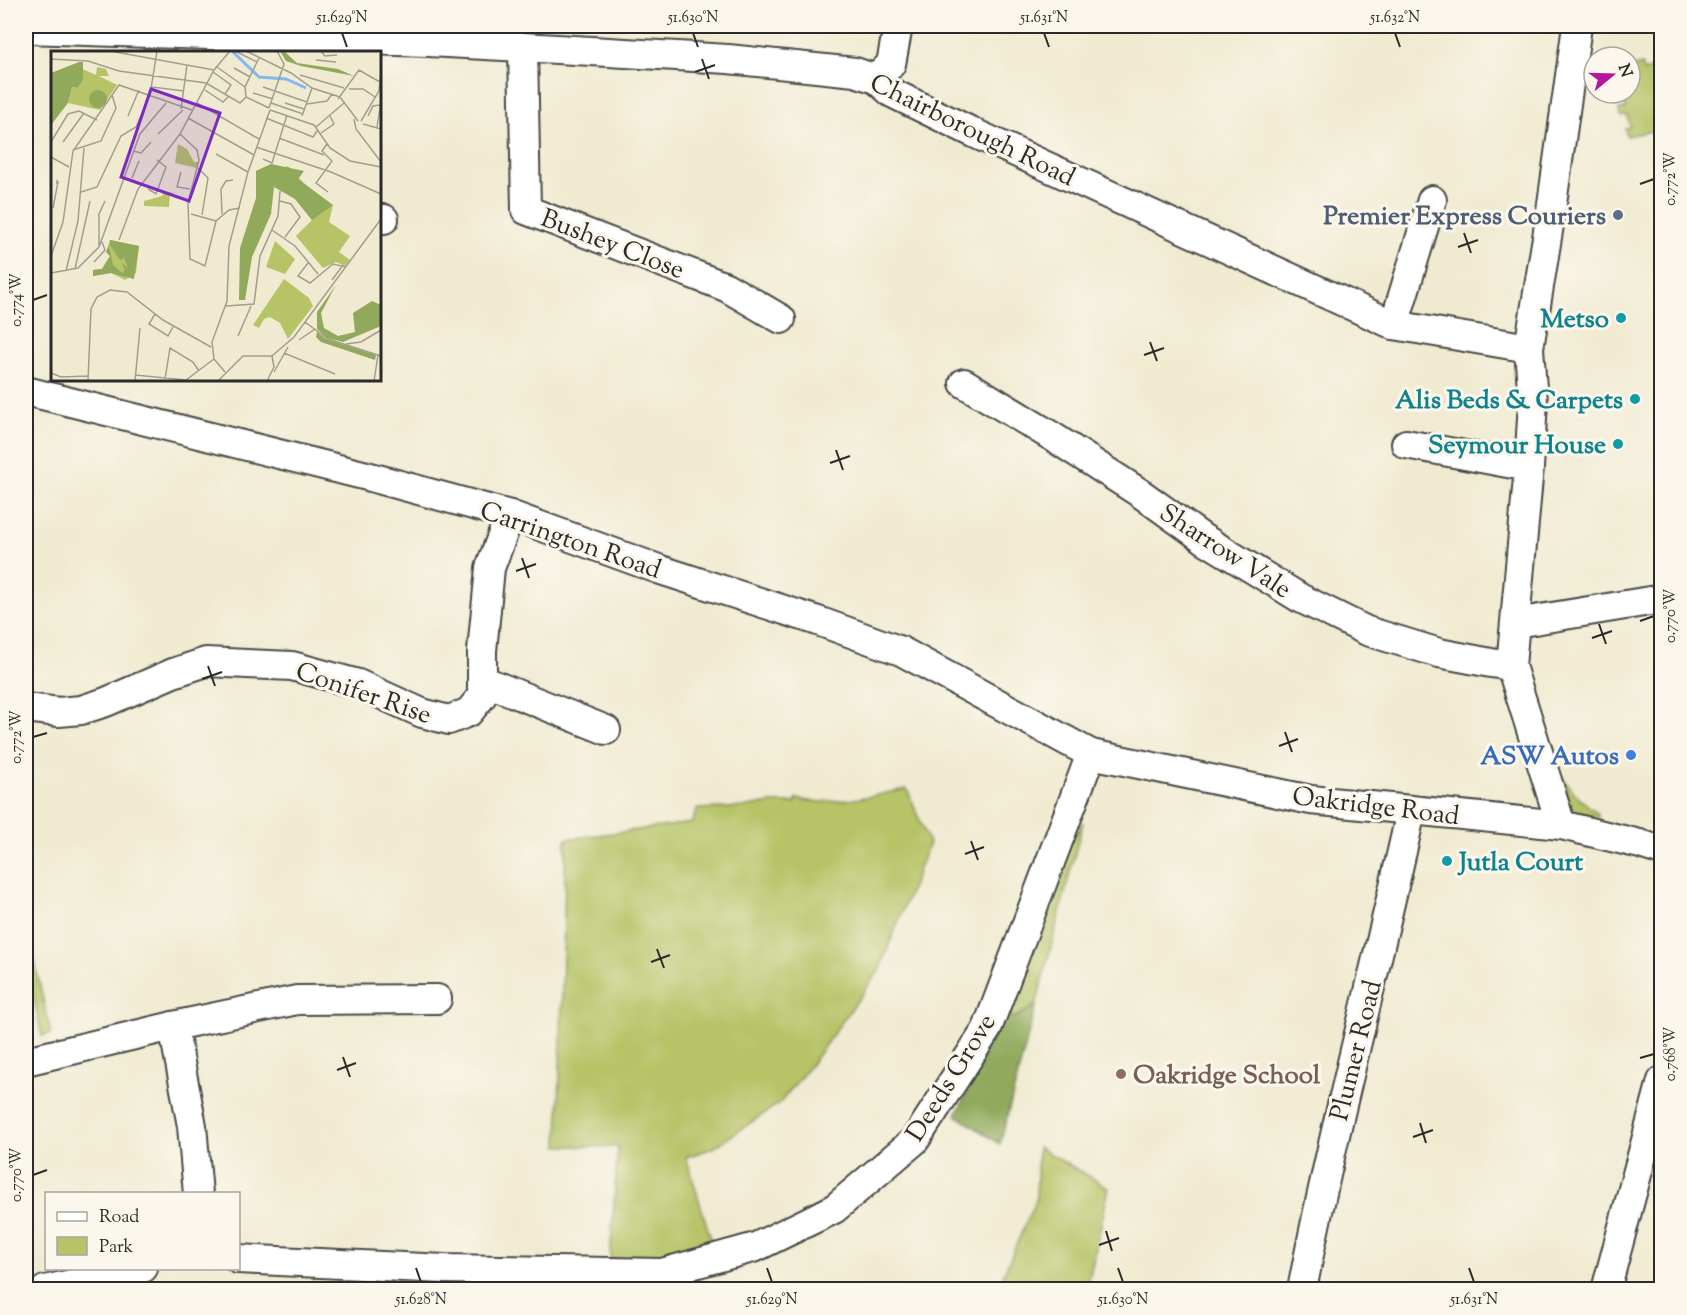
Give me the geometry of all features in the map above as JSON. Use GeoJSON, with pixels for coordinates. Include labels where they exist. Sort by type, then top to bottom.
{"type":"FeatureCollection","features":[{"type":"Feature","properties":{"kind":"street"},"geometry":{"type":"LineString","coordinates":[[876,79],[891,64],[898,26]]}},
{"type":"Feature","properties":{"kind":"street"},"geometry":{"type":"LineString","coordinates":[[1561,825],[1511,666],[1533,402],[1529,348],[1577,26]]}},
{"type":"Feature","properties":{"kind":"street","name":"Chairborough Road"},"geometry":{"type":"LineString","coordinates":[[26,29],[308,45],[523,46],[740,60],[855,72],[876,79],[892,93],[976,134],[1394,326],[1529,348]]}},
{"type":"Feature","properties":{"kind":"street","name":"Bushey Close"},"geometry":{"type":"LineString","coordinates":[[523,46],[526,210],[726,287],[781,319]]}},
{"type":"Feature","properties":{"kind":"street"},"geometry":{"type":"LineString","coordinates":[[1394,326],[1432,200]]}},
{"type":"Feature","properties":{"kind":"street","name":"Sharrow Vale"},"geometry":{"type":"LineString","coordinates":[[964,383],[1053,437],[1140,493],[1204,538],[1300,598],[1367,631],[1438,653],[1511,666]]}},
{"type":"Feature","properties":{"kind":"street","name":"Carrington Road"},"geometry":{"type":"LineString","coordinates":[[26,391],[367,476],[510,515],[662,570],[901,651],[1091,754]]}},
{"type":"Feature","properties":{"kind":"street"},"geometry":{"type":"LineString","coordinates":[[1406,444],[1529,467]]}},
{"type":"Feature","properties":{"kind":"street","name":"Conifer Rise"},"geometry":{"type":"LineString","coordinates":[[26,708],[59,712],[81,710],[206,662],[292,666],[358,684],[422,713],[449,720],[469,712],[482,696],[482,651],[490,568],[510,515]]}},
{"type":"Feature","properties":{"kind":"street"},"geometry":{"type":"LineString","coordinates":[[1516,623],[1662,599]]}},
{"type":"Feature","properties":{"kind":"street"},"geometry":{"type":"LineString","coordinates":[[482,680],[606,730]]}},
{"type":"Feature","properties":{"kind":"street","name":"Oakridge Road"},"geometry":{"type":"LineString","coordinates":[[1091,754],[1311,800],[1561,825],[1662,851]]}},
{"type":"Feature","properties":{"kind":"street","name":"Deeds Grove"},"geometry":{"type":"LineString","coordinates":[[240,1259],[445,1269],[614,1281],[662,1273],[756,1247],[834,1209],[915,1140],[987,1029],[1091,754]]}},
{"type":"Feature","properties":{"kind":"street","name":"Plumer Road"},"geometry":{"type":"LineString","coordinates":[[1302,1290],[1327,1171],[1411,811]]}},
{"type":"Feature","properties":{"kind":"street"},"geometry":{"type":"LineString","coordinates":[[26,1061],[173,1026],[297,1000],[436,999]]}},
{"type":"Feature","properties":{"kind":"street"},"geometry":{"type":"LineString","coordinates":[[173,1026],[192,1126],[198,1192]]}},
{"type":"Feature","properties":{"kind":"street"},"geometry":{"type":"LineString","coordinates":[[1606,1290],[1662,1081]]}},
{"type":"Feature","properties":{"kind":"street"},"geometry":{"type":"LineString","coordinates":[[45,1290],[137,1270]]}},
{"type":"Feature","properties":{"kind":"green space"},"geometry":{"type":"Polygon","coordinates":[[[1642,65],[1643,71],[1661,67],[1661,129],[1627,136],[1625,128],[1630,127],[1627,115],[1620,116],[1619,110],[1626,109],[1625,105],[1642,105],[1642,65]]]}},
{"type":"Feature","properties":{"kind":"green space"},"geometry":{"type":"Polygon","coordinates":[[[1556,771],[1580,799],[1597,813],[1598,817],[1568,808],[1556,771]]]}},
{"type":"Feature","properties":{"kind":"green space"},"geometry":{"type":"Polygon","coordinates":[[[907,789],[929,843],[879,971],[780,1103],[713,1148],[686,1157],[713,1246],[648,1259],[610,1259],[618,1147],[558,1146],[566,839],[692,823],[697,809],[795,803],[797,799],[837,801],[907,789]]]}},
{"type":"Feature","properties":{"kind":"green space"},"geometry":{"type":"Polygon","coordinates":[[[1083,822],[1036,1005],[1014,1018],[1002,1012],[1052,874],[1083,822]]]}},
{"type":"Feature","properties":{"kind":"green space"},"geometry":{"type":"Polygon","coordinates":[[[26,924],[51,1034],[42,1036],[26,965],[26,924]]]}},
{"type":"Feature","properties":{"kind":"green space"},"geometry":{"type":"Polygon","coordinates":[[[1036,1005],[1000,1144],[956,1115],[977,1073],[1002,1012],[1014,1018],[1036,1005]]]}},
{"type":"Feature","properties":{"kind":"green space"},"geometry":{"type":"Polygon","coordinates":[[[1038,1147],[1109,1188],[1087,1289],[997,1289],[1036,1199],[1038,1147]]]}},
{"type":"Feature","properties":{"kind":"place","name":"Premier Express Couriers"},"geometry":{"type":"Point","coordinates":[1618,215]}},
{"type":"Feature","properties":{"kind":"place","name":"Metso"},"geometry":{"type":"Point","coordinates":[1621,318]}},
{"type":"Feature","properties":{"kind":"place","name":"Alis Beds & Carpets"},"geometry":{"type":"Point","coordinates":[1635,399]}},
{"type":"Feature","properties":{"kind":"place","name":"Seymour House"},"geometry":{"type":"Point","coordinates":[1618,444]}},
{"type":"Feature","properties":{"kind":"place","name":"ASW Autos"},"geometry":{"type":"Point","coordinates":[1631,755]}},
{"type":"Feature","properties":{"kind":"place","name":"Jutla Court"},"geometry":{"type":"Point","coordinates":[1447,861]}},
{"type":"Feature","properties":{"kind":"place","name":"Oakridge School"},"geometry":{"type":"Point","coordinates":[1121,1074]}}]}
